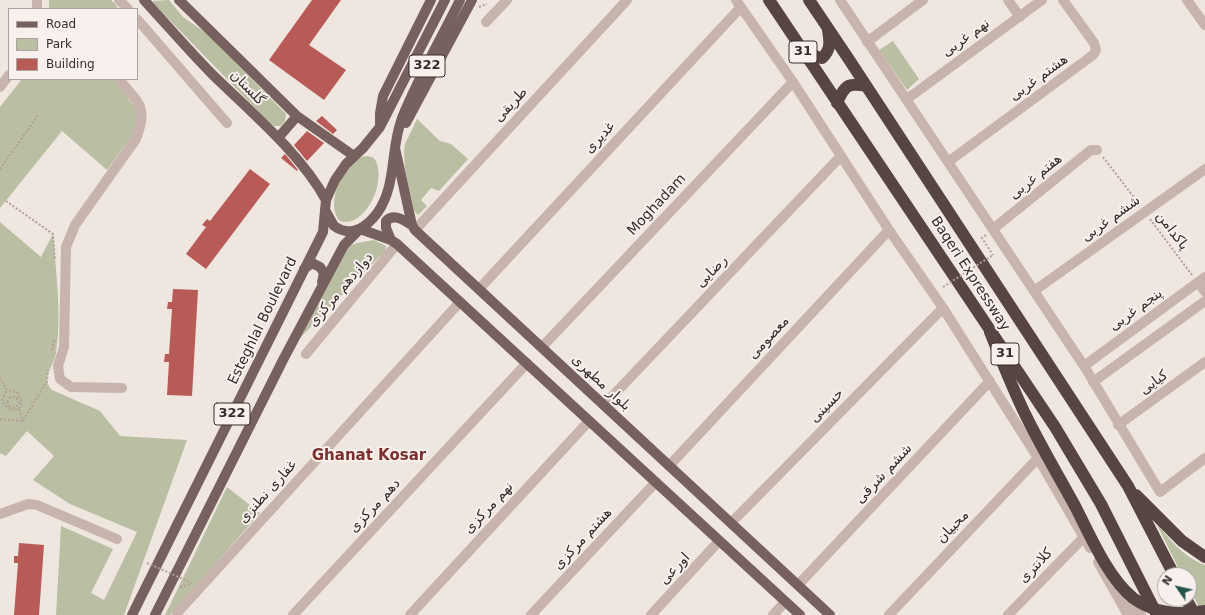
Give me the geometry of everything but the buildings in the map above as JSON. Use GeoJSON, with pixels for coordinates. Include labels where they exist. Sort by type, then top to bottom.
{"type":"FeatureCollection","features":[{"type":"Feature","properties":{"kind":"highway","name":"Baqeri Expressway"},"geometry":{"type":"LineString","coordinates":[[769,0],[803,53],[1055,427],[1102,504],[1157,615]]}},
{"type":"Feature","properties":{"kind":"highway","name":"Baqeri Expressway"},"geometry":{"type":"LineString","coordinates":[[808,0],[1128,486],[1170,567]]}},
{"type":"Feature","properties":{"kind":"highway"},"geometry":{"type":"LineString","coordinates":[[803,53],[822,58],[827,54],[830,44],[828,30]]}},
{"type":"Feature","properties":{"kind":"highway"},"geometry":{"type":"LineString","coordinates":[[837,103],[842,91],[847,86],[855,84],[866,86]]}},
{"type":"Feature","properties":{"kind":"highway"},"geometry":{"type":"LineString","coordinates":[[990,332],[1008,377],[1027,418],[1104,560],[1122,587],[1133,598],[1158,611],[1170,614],[1185,615],[1205,611]]}},
{"type":"Feature","properties":{"kind":"highway"},"geometry":{"type":"LineString","coordinates":[[1128,486],[1182,541],[1205,557]]}},
{"type":"Feature","properties":{"kind":"main road","name":"گلستان"},"geometry":{"type":"LineString","coordinates":[[145,0],[156,15],[210,72],[278,138],[315,182],[326,205],[330,221],[338,229],[351,232],[360,229]]}},
{"type":"Feature","properties":{"kind":"main road","name":"گلستان"},"geometry":{"type":"LineString","coordinates":[[179,0],[297,116],[354,156]]}},
{"type":"Feature","properties":{"kind":"main road"},"geometry":{"type":"LineString","coordinates":[[380,128],[380,113],[383,96],[431,0]]}},
{"type":"Feature","properties":{"kind":"main road","name":"322"},"geometry":{"type":"LineString","coordinates":[[380,128],[445,0]]}},
{"type":"Feature","properties":{"kind":"main road","name":"322"},"geometry":{"type":"LineString","coordinates":[[397,134],[401,119],[460,0]]}},
{"type":"Feature","properties":{"kind":"main road"},"geometry":{"type":"LineString","coordinates":[[472,0],[408,119],[397,134],[387,194],[377,213],[360,229],[394,242],[800,615]]}},
{"type":"Feature","properties":{"kind":"main road"},"geometry":{"type":"LineString","coordinates":[[278,138],[297,116]]}},
{"type":"Feature","properties":{"kind":"main road","name":"Esteghlal Boulevard"},"geometry":{"type":"LineString","coordinates":[[132,615],[323,232],[326,205],[334,180],[380,128]]}},
{"type":"Feature","properties":{"kind":"main road"},"geometry":{"type":"LineString","coordinates":[[395,148],[414,227]]}},
{"type":"Feature","properties":{"kind":"main road","name":"بلوار مطهری"},"geometry":{"type":"LineString","coordinates":[[394,242],[386,228],[386,221],[395,217],[414,227],[604,406],[830,615]]}},
{"type":"Feature","properties":{"kind":"main road","name":"322"},"geometry":{"type":"LineString","coordinates":[[154,615],[321,288],[344,245],[360,229]]}},
{"type":"Feature","properties":{"kind":"main road"},"geometry":{"type":"LineString","coordinates":[[304,269],[312,263],[320,267],[324,273],[321,288]]}},
{"type":"Feature","properties":{"kind":"street"},"geometry":{"type":"LineString","coordinates":[[486,22],[507,0]]}},
{"type":"Feature","properties":{"kind":"street","name":"طریقی"},"geometry":{"type":"LineString","coordinates":[[414,227],[627,0]]}},
{"type":"Feature","properties":{"kind":"street"},"geometry":{"type":"LineString","coordinates":[[840,0],[1084,366],[1118,425],[1160,492],[1205,458]]}},
{"type":"Feature","properties":{"kind":"street"},"geometry":{"type":"LineString","coordinates":[[867,42],[923,0]]}},
{"type":"Feature","properties":{"kind":"street"},"geometry":{"type":"LineString","coordinates":[[1008,0],[1020,17]]}},
{"type":"Feature","properties":{"kind":"street","name":"نهم غربی"},"geometry":{"type":"LineString","coordinates":[[906,99],[1042,0]]}},
{"type":"Feature","properties":{"kind":"street","name":"هشتم غربی"},"geometry":{"type":"LineString","coordinates":[[948,162],[1093,55],[1096,50],[1094,42],[1063,0]]}},
{"type":"Feature","properties":{"kind":"street"},"geometry":{"type":"LineString","coordinates":[[1187,0],[1205,25]]}},
{"type":"Feature","properties":{"kind":"street"},"geometry":{"type":"LineString","coordinates":[[739,4],[793,82],[840,157],[943,308],[990,381],[1038,458],[1128,615]]}},
{"type":"Feature","properties":{"kind":"street","name":"غدیری"},"geometry":{"type":"LineString","coordinates":[[479,289],[739,4]]}},
{"type":"Feature","properties":{"kind":"street"},"geometry":{"type":"LineString","coordinates":[[138,21],[227,123]]}},
{"type":"Feature","properties":{"kind":"street"},"geometry":{"type":"LineString","coordinates":[[0,87],[8,76]]}},
{"type":"Feature","properties":{"kind":"street"},"geometry":{"type":"LineString","coordinates":[[120,80],[140,106],[143,114],[141,126],[136,139],[75,226],[66,247],[64,347],[58,373],[60,379],[71,387],[122,388]]}},
{"type":"Feature","properties":{"kind":"street","name":"Moghadam"},"geometry":{"type":"LineString","coordinates":[[542,347],[793,82]]}},
{"type":"Feature","properties":{"kind":"street","name":"هفتم غربی"},"geometry":{"type":"LineString","coordinates":[[993,229],[1091,150],[1097,150]]}},
{"type":"Feature","properties":{"kind":"street","name":"رضایی"},"geometry":{"type":"LineString","coordinates":[[604,406],[840,157]]}},
{"type":"Feature","properties":{"kind":"street","name":"ششم غربی"},"geometry":{"type":"LineString","coordinates":[[1034,291],[1205,169]]}},
{"type":"Feature","properties":{"kind":"street","name":"معصومی"},"geometry":{"type":"LineString","coordinates":[[669,466],[889,230]]}},
{"type":"Feature","properties":{"kind":"street","name":"دوازدهم مرکزی"},"geometry":{"type":"LineString","coordinates":[[306,354],[394,242]]}},
{"type":"Feature","properties":{"kind":"street"},"geometry":{"type":"LineString","coordinates":[[1202,280],[1205,292]]}},
{"type":"Feature","properties":{"kind":"street","name":"پنجم غربی"},"geometry":{"type":"LineString","coordinates":[[1084,366],[1202,280]]}},
{"type":"Feature","properties":{"kind":"street"},"geometry":{"type":"LineString","coordinates":[[1093,382],[1205,301]]}},
{"type":"Feature","properties":{"kind":"street","name":"غفاری نطنزی"},"geometry":{"type":"LineString","coordinates":[[177,613],[460,302]]}},
{"type":"Feature","properties":{"kind":"street","name":"حسینی"},"geometry":{"type":"LineString","coordinates":[[731,524],[943,308]]}},
{"type":"Feature","properties":{"kind":"street","name":"کیایی"},"geometry":{"type":"LineString","coordinates":[[1118,425],[1205,362]]}},
{"type":"Feature","properties":{"kind":"street","name":"دهم مرکزی"},"geometry":{"type":"LineString","coordinates":[[293,615],[527,364]]}},
{"type":"Feature","properties":{"kind":"street","name":"ششم شرقی"},"geometry":{"type":"LineString","coordinates":[[798,585],[990,381]]}},
{"type":"Feature","properties":{"kind":"street","name":"نهم مرکزی"},"geometry":{"type":"LineString","coordinates":[[410,615],[589,421]]}},
{"type":"Feature","properties":{"kind":"street","name":"محبیان"},"geometry":{"type":"LineString","coordinates":[[889,615],[1038,458]]}},
{"type":"Feature","properties":{"kind":"street","name":"هشتم مرکزی"},"geometry":{"type":"LineString","coordinates":[[531,615],[656,482]]}},
{"type":"Feature","properties":{"kind":"street"},"geometry":{"type":"LineString","coordinates":[[0,514],[28,504],[37,505],[117,539]]}},
{"type":"Feature","properties":{"kind":"street","name":"کلانتری"},"geometry":{"type":"LineString","coordinates":[[1008,615],[1084,537]]}},
{"type":"Feature","properties":{"kind":"street","name":"اورعی"},"geometry":{"type":"LineString","coordinates":[[651,615],[719,541]]}},
{"type":"Feature","properties":{"kind":"street"},"geometry":{"type":"LineString","coordinates":[[1115,594],[1141,615]]}},
{"type":"Feature","properties":{"kind":"street"},"geometry":{"type":"LineString","coordinates":[[773,615],[785,602]]}},
{"type":"Feature","properties":{"kind":"path"},"geometry":{"type":"LineString","coordinates":[[483,2],[487,4]]}},
{"type":"Feature","properties":{"kind":"path"},"geometry":{"type":"LineString","coordinates":[[0,169],[39,114]]}},
{"type":"Feature","properties":{"kind":"path","name":"پاکدامن"},"geometry":{"type":"LineString","coordinates":[[1097,150],[1145,212],[1202,280]]}},
{"type":"Feature","properties":{"kind":"path"},"geometry":{"type":"LineString","coordinates":[[6,201],[53,234],[56,264]]}},
{"type":"Feature","properties":{"kind":"path"},"geometry":{"type":"LineString","coordinates":[[943,287],[993,255],[982,238]]}},
{"type":"Feature","properties":{"kind":"path"},"geometry":{"type":"LineString","coordinates":[[52,352],[54,338]]}},
{"type":"Feature","properties":{"kind":"path"},"geometry":{"type":"LineString","coordinates":[[23,421],[47,381],[49,367]]}},
{"type":"Feature","properties":{"kind":"path"},"geometry":{"type":"LineString","coordinates":[[0,378],[7,390],[17,392],[21,398],[22,403],[19,409],[23,421]]}},
{"type":"Feature","properties":{"kind":"path"},"geometry":{"type":"LineString","coordinates":[[7,390],[2,401],[10,410],[19,409]]}},
{"type":"Feature","properties":{"kind":"path"},"geometry":{"type":"LineString","coordinates":[[12,396],[16,397],[18,405],[14,408],[8,403],[8,399],[12,396]]}},
{"type":"Feature","properties":{"kind":"path"},"geometry":{"type":"LineString","coordinates":[[0,419],[23,421]]}},
{"type":"Feature","properties":{"kind":"path"},"geometry":{"type":"LineString","coordinates":[[147,563],[192,583]]}},
{"type":"Feature","properties":{"kind":"green space"},"geometry":{"type":"Polygon","coordinates":[[[49,0],[111,0],[117,6],[117,8],[49,8],[49,0]]]}},
{"type":"Feature","properties":{"kind":"green space"},"geometry":{"type":"Polygon","coordinates":[[[169,0],[183,17],[206,33],[286,114],[285,121],[281,126],[274,126],[261,114],[154,4],[153,1],[169,0]]]}},
{"type":"Feature","properties":{"kind":"green space"},"geometry":{"type":"Polygon","coordinates":[[[893,41],[919,79],[907,90],[879,50],[893,41]]]}},
{"type":"Feature","properties":{"kind":"green space"},"geometry":{"type":"Polygon","coordinates":[[[21,80],[115,80],[138,112],[135,132],[107,170],[62,131],[0,208],[0,107],[21,80]]]}},
{"type":"Feature","properties":{"kind":"green space"},"geometry":{"type":"Polygon","coordinates":[[[417,119],[440,141],[451,144],[468,159],[439,191],[431,188],[421,200],[427,206],[418,215],[414,210],[405,170],[404,151],[405,144],[417,119]]]}},
{"type":"Feature","properties":{"kind":"green space"},"geometry":{"type":"Polygon","coordinates":[[[368,156],[374,158],[378,167],[379,178],[372,201],[358,218],[349,221],[340,221],[335,213],[334,203],[340,181],[345,171],[352,163],[360,158],[368,156]]]}},
{"type":"Feature","properties":{"kind":"green space"},"geometry":{"type":"Polygon","coordinates":[[[0,222],[41,257],[53,234],[58,294],[58,338],[55,358],[47,376],[47,381],[52,390],[100,411],[120,436],[187,440],[124,615],[56,615],[61,526],[113,549],[91,593],[104,600],[137,532],[70,504],[33,480],[54,456],[27,431],[6,456],[0,453],[0,222]]]}},
{"type":"Feature","properties":{"kind":"green space"},"geometry":{"type":"Polygon","coordinates":[[[374,240],[386,246],[385,251],[300,338],[346,247],[357,243],[374,240]]]}},
{"type":"Feature","properties":{"kind":"green space"},"geometry":{"type":"Polygon","coordinates":[[[227,487],[260,513],[170,615],[165,615],[227,487]]]}},
{"type":"Feature","properties":{"kind":"green space"},"geometry":{"type":"Polygon","coordinates":[[[1155,521],[1171,541],[1183,552],[1197,562],[1205,565],[1205,615],[1203,615],[1197,603],[1197,567],[1178,567],[1155,521]]]}},
{"type":"Feature","properties":{"kind":"district","name":"Ghanat Kosar"},"geometry":{"type":"Point","coordinates":[369,456]}}]}
